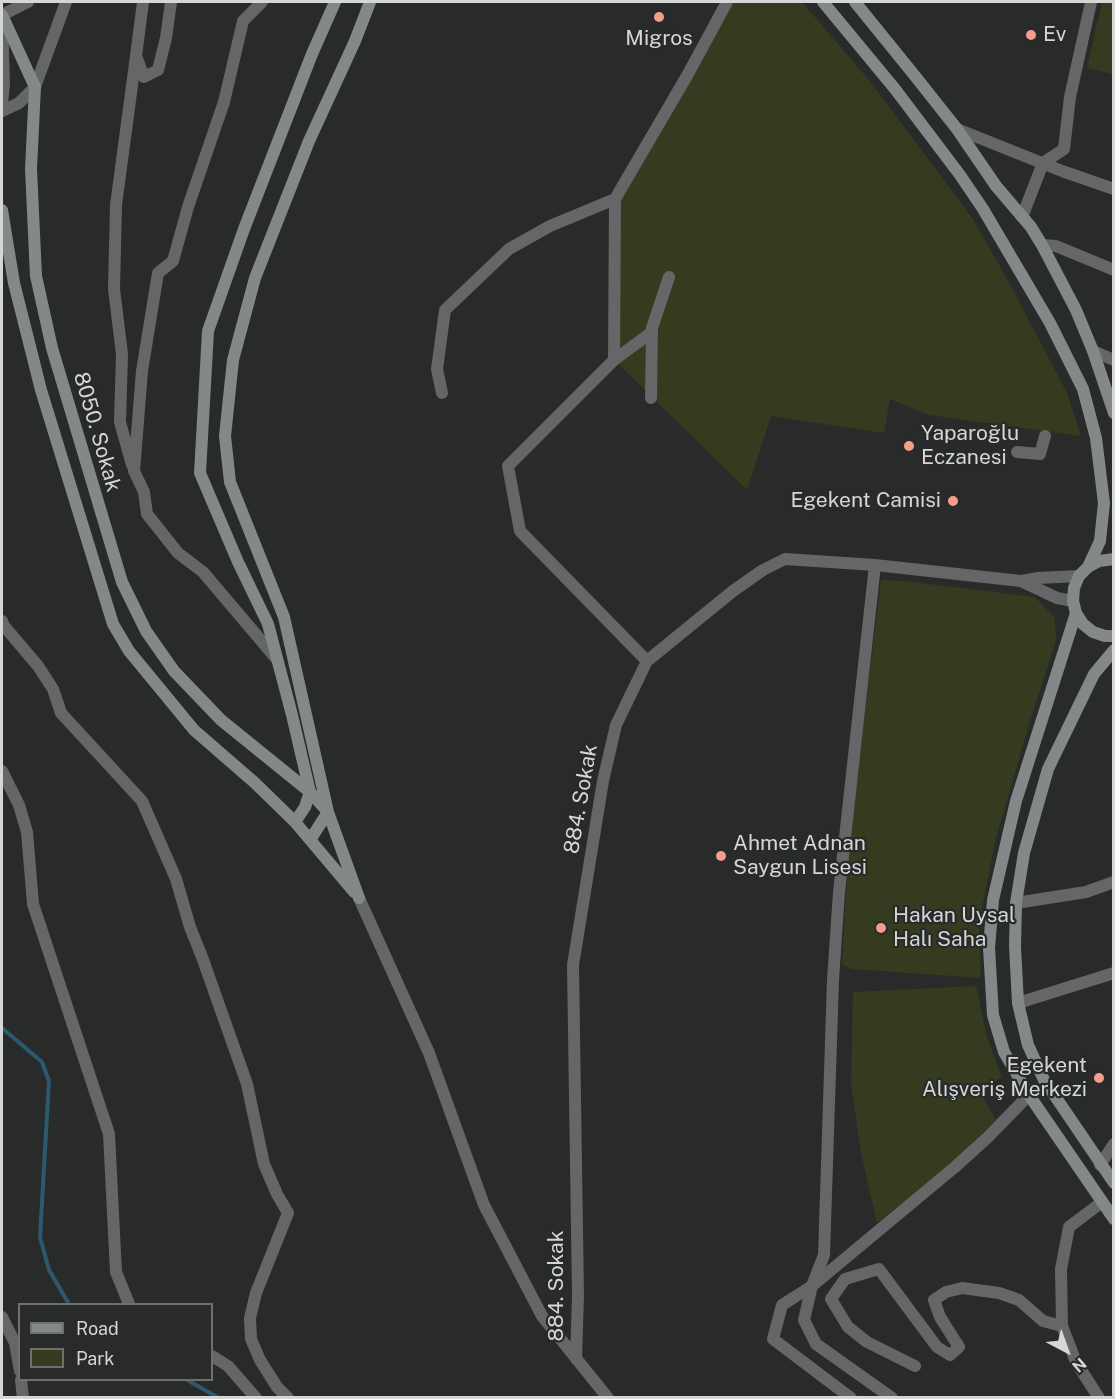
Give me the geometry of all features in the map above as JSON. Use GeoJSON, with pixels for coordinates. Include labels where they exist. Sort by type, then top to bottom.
{"type":"FeatureCollection","features":[{"type":"Feature","properties":{"kind":"street"},"geometry":{"type":"LineString","coordinates":[[2,104],[2,16],[28,2]]}},
{"type":"Feature","properties":{"kind":"street"},"geometry":{"type":"LineString","coordinates":[[2,111],[19,103],[35,87],[66,2]]}},
{"type":"Feature","properties":{"kind":"street"},"geometry":{"type":"LineString","coordinates":[[143,2],[116,205],[114,289],[122,354],[120,422],[134,471],[144,492],[147,514],[178,553],[203,572],[275,657]]}},
{"type":"Feature","properties":{"kind":"street"},"geometry":{"type":"LineString","coordinates":[[136,56],[144,77],[158,70],[166,38],[171,2]]}},
{"type":"Feature","properties":{"kind":"street"},"geometry":{"type":"LineString","coordinates":[[134,471],[142,371],[158,273],[173,261],[188,207],[224,102],[243,21],[263,2]]}},
{"type":"Feature","properties":{"kind":"street"},"geometry":{"type":"LineString","coordinates":[[295,822],[306,807],[310,792],[268,624],[238,562],[200,473],[208,331],[265,174],[335,2]]}},
{"type":"Feature","properties":{"kind":"street"},"geometry":{"type":"LineString","coordinates":[[370,2],[355,41],[309,141],[255,278],[233,360],[225,436],[230,482],[284,617],[328,812],[359,898],[429,1053],[484,1205],[542,1316],[608,1398]]}},
{"type":"Feature","properties":{"kind":"street"},"geometry":{"type":"LineString","coordinates":[[614,360],[615,199],[727,2]]}},
{"type":"Feature","properties":{"kind":"street"},"geometry":{"type":"LineString","coordinates":[[823,2],[895,88],[983,209],[1050,323],[1083,389],[1096,438],[1104,503],[1100,541],[1074,588],[1075,607],[1016,801],[993,900],[989,948],[993,1015],[1004,1052],[1029,1095],[1113,1219]]}},
{"type":"Feature","properties":{"kind":"street"},"geometry":{"type":"LineString","coordinates":[[855,2],[957,129],[996,186],[1042,245],[1076,310],[1093,351],[1113,413]]}},
{"type":"Feature","properties":{"kind":"street"},"geometry":{"type":"LineString","coordinates":[[1022,217],[1043,163],[1064,148],[1070,97],[1091,2]]}},
{"type":"Feature","properties":{"kind":"street","name":"8050. Sokak"},"geometry":{"type":"LineString","coordinates":[[2,16],[35,87],[31,169],[36,276],[52,348],[123,582],[146,631],[174,671],[221,720],[310,792],[328,812]]}},
{"type":"Feature","properties":{"kind":"street"},"geometry":{"type":"LineString","coordinates":[[957,129],[1113,189]]}},
{"type":"Feature","properties":{"kind":"street"},"geometry":{"type":"LineString","coordinates":[[442,393],[437,369],[445,310],[509,249],[550,226],[615,199]]}},
{"type":"Feature","properties":{"kind":"street","name":"8050. Sokak"},"geometry":{"type":"LineString","coordinates":[[2,210],[14,283],[41,390],[113,624],[129,651],[194,730],[255,783],[295,822],[359,898]]}},
{"type":"Feature","properties":{"kind":"street"},"geometry":{"type":"LineString","coordinates":[[1042,245],[1056,246],[1113,270]]}},
{"type":"Feature","properties":{"kind":"street"},"geometry":{"type":"LineString","coordinates":[[651,398],[651,332],[669,277]]}},
{"type":"Feature","properties":{"kind":"street"},"geometry":{"type":"LineString","coordinates":[[647,661],[520,531],[508,466],[614,360],[651,332]]}},
{"type":"Feature","properties":{"kind":"street"},"geometry":{"type":"LineString","coordinates":[[1093,351],[1113,360]]}},
{"type":"Feature","properties":{"kind":"street"},"geometry":{"type":"LineString","coordinates":[[1017,452],[1040,454],[1045,436]]}},
{"type":"Feature","properties":{"kind":"street","name":"884. Sokak"},"geometry":{"type":"LineString","coordinates":[[576,1359],[578,1296],[573,965],[603,781],[615,725],[647,661],[733,591],[763,570],[785,559],[875,565],[1021,581],[1084,572]]}},
{"type":"Feature","properties":{"kind":"street"},"geometry":{"type":"LineString","coordinates":[[1084,572],[1099,561],[1113,559]]}},
{"type":"Feature","properties":{"kind":"street"},"geometry":{"type":"LineString","coordinates":[[875,565],[839,892],[833,980],[824,1255],[812,1286],[804,1320],[816,1344],[892,1398]]}},
{"type":"Feature","properties":{"kind":"street","name":"884. Sokak"},"geometry":{"type":"LineString","coordinates":[[1021,581],[1075,607]]}},
{"type":"Feature","properties":{"kind":"street"},"geometry":{"type":"LineString","coordinates":[[1075,607],[1083,624],[1093,632],[1113,636]]}},
{"type":"Feature","properties":{"kind":"street"},"geometry":{"type":"LineString","coordinates":[[2,621],[53,688],[60,713],[142,801],[176,879],[190,927],[247,1084],[264,1164],[288,1213],[256,1293],[250,1318],[250,1339],[277,1387],[288,1398]]}},
{"type":"Feature","properties":{"kind":"street"},"geometry":{"type":"LineString","coordinates":[[1113,650],[1094,674],[1048,769],[1024,853],[1016,903],[1018,1003],[1028,1045],[1044,1080],[1113,1184]]}},
{"type":"Feature","properties":{"kind":"street"},"geometry":{"type":"LineString","coordinates":[[2,771],[19,805],[27,832],[33,904],[109,1134],[116,1272],[128,1303]]}},
{"type":"Feature","properties":{"kind":"street"},"geometry":{"type":"LineString","coordinates":[[310,840],[328,812]]}},
{"type":"Feature","properties":{"kind":"street"},"geometry":{"type":"LineString","coordinates":[[993,900],[1016,903],[1086,891],[1113,882]]}},
{"type":"Feature","properties":{"kind":"street"},"geometry":{"type":"LineString","coordinates":[[1018,1003],[1113,973]]}},
{"type":"Feature","properties":{"kind":"street"},"geometry":{"type":"LineString","coordinates":[[848,1397],[774,1339],[782,1305],[812,1286],[955,1167],[1029,1095]]}},
{"type":"Feature","properties":{"kind":"street"},"geometry":{"type":"LineString","coordinates":[[1100,1165],[1113,1144]]}},
{"type":"Feature","properties":{"kind":"street"},"geometry":{"type":"LineString","coordinates":[[1098,1398],[1076,1362],[1062,1326],[1061,1269],[1069,1227],[1102,1202]]}},
{"type":"Feature","properties":{"kind":"street"},"geometry":{"type":"LineString","coordinates":[[915,1366],[867,1342],[848,1327],[831,1299],[845,1279],[879,1269],[937,1347],[950,1355],[959,1347],[940,1317],[934,1300],[962,1288],[999,1293],[1019,1300],[1043,1322],[1062,1326]]}},
{"type":"Feature","properties":{"kind":"street"},"geometry":{"type":"LineString","coordinates":[[2,1317],[15,1343],[18,1360]]}},
{"type":"Feature","properties":{"kind":"street"},"geometry":{"type":"LineString","coordinates":[[213,1357],[228,1366],[256,1398]]}},
{"type":"Feature","properties":{"kind":"street"},"geometry":{"type":"LineString","coordinates":[[21,1381],[24,1398]]}},
{"type":"Feature","properties":{"kind":"green space"},"geometry":{"type":"Polygon","coordinates":[[[726,2],[802,2],[868,79],[973,219],[1067,393],[1081,436],[929,415],[890,399],[884,433],[771,416],[747,490],[614,360],[619,193],[726,2]]]}},
{"type":"Feature","properties":{"kind":"green space"},"geometry":{"type":"Polygon","coordinates":[[[1102,2],[1113,2],[1113,74],[1087,68],[1102,2]]]}},
{"type":"Feature","properties":{"kind":"green space"},"geometry":{"type":"Polygon","coordinates":[[[881,580],[1035,597],[1055,618],[1056,641],[996,838],[979,924],[981,978],[852,969],[842,965],[849,843],[881,580]]]}},
{"type":"Feature","properties":{"kind":"green space"},"geometry":{"type":"Polygon","coordinates":[[[976,986],[987,1037],[1002,1077],[980,1091],[996,1120],[946,1168],[877,1223],[861,1153],[851,1084],[853,992],[976,986]]]}},
{"type":"Feature","properties":{"kind":"waterway"},"geometry":{"type":"LineString","coordinates":[[2,1028],[42,1062],[49,1081],[40,1237],[49,1270],[68,1303]]}},
{"type":"Feature","properties":{"kind":"waterway"},"geometry":{"type":"LineString","coordinates":[[189,1381],[219,1398]]}},
{"type":"Feature","properties":{"kind":"place","name":"Migros"},"geometry":{"type":"Point","coordinates":[659,17]}},
{"type":"Feature","properties":{"kind":"place","name":"Ev"},"geometry":{"type":"Point","coordinates":[1031,35]}},
{"type":"Feature","properties":{"kind":"place","name":"Yaparoğlu Eczanesi"},"geometry":{"type":"Point","coordinates":[909,446]}},
{"type":"Feature","properties":{"kind":"place","name":"Egekent Camisi"},"geometry":{"type":"Point","coordinates":[953,501]}},
{"type":"Feature","properties":{"kind":"place","name":"Ahmet Adnan Saygun Lisesi"},"geometry":{"type":"Point","coordinates":[721,856]}},
{"type":"Feature","properties":{"kind":"place","name":"Hakan Uysal Halı Saha"},"geometry":{"type":"Point","coordinates":[881,928]}},
{"type":"Feature","properties":{"kind":"place","name":"Egekent Alışveriş Merkezi"},"geometry":{"type":"Point","coordinates":[1099,1078]}}]}
